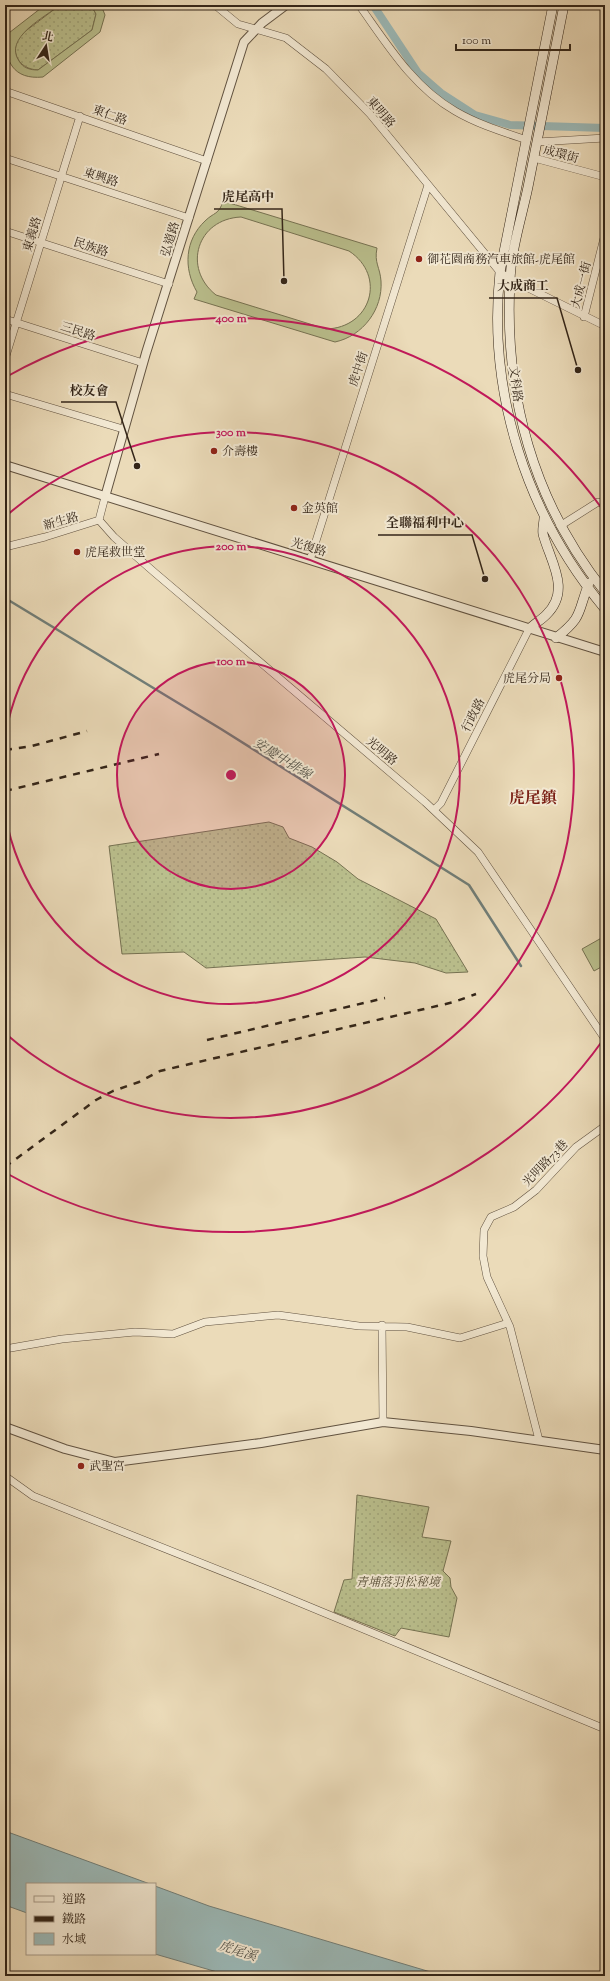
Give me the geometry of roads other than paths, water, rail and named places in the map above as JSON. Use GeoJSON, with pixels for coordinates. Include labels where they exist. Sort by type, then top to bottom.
{"type":"FeatureCollection","features":[{"type":"Feature","properties":{"kind":"main road","name":"文科路"},"geometry":{"type":"LineString","coordinates":[[553,5],[534,108],[500,272],[498,291],[498,335],[507,409],[521,460],[544,518],[564,553],[587,588],[605,609]]}},
{"type":"Feature","properties":{"kind":"main road","name":"文科路"},"geometry":{"type":"LineString","coordinates":[[564,5],[510,279],[510,358],[523,430],[542,487],[560,526],[605,592]]}},
{"type":"Feature","properties":{"kind":"main road"},"geometry":{"type":"LineString","coordinates":[[529,628],[547,614],[555,601],[559,587],[557,568],[543,532],[544,518]]}},
{"type":"Feature","properties":{"kind":"main road"},"geometry":{"type":"LineString","coordinates":[[556,638],[571,627],[578,618],[592,575]]}},
{"type":"Feature","properties":{"kind":"street","name":"東明路"},"geometry":{"type":"LineString","coordinates":[[215,5],[238,24],[286,38],[326,69],[370,114],[500,272],[510,279],[584,317],[605,326]]}},
{"type":"Feature","properties":{"kind":"street","name":"弘道路"},"geometry":{"type":"LineString","coordinates":[[105,497],[123,428],[244,42],[255,29],[286,5]]}},
{"type":"Feature","properties":{"kind":"street"},"geometry":{"type":"LineString","coordinates":[[359,5],[402,65],[426,90],[455,112],[527,140]]}},
{"type":"Feature","properties":{"kind":"street","name":"東仁路"},"geometry":{"type":"LineString","coordinates":[[5,91],[207,161]]}},
{"type":"Feature","properties":{"kind":"street","name":"東義路"},"geometry":{"type":"LineString","coordinates":[[5,359],[80,116]]}},
{"type":"Feature","properties":{"kind":"street"},"geometry":{"type":"LineString","coordinates":[[537,142],[605,138]]}},
{"type":"Feature","properties":{"kind":"street","name":"東興路"},"geometry":{"type":"LineString","coordinates":[[5,158],[189,218]]}},
{"type":"Feature","properties":{"kind":"street","name":"成環街"},"geometry":{"type":"LineString","coordinates":[[534,158],[605,177]]}},
{"type":"Feature","properties":{"kind":"street","name":"虎中街"},"geometry":{"type":"LineString","coordinates":[[310,560],[428,186]]}},
{"type":"Feature","properties":{"kind":"street","name":"民族路"},"geometry":{"type":"LineString","coordinates":[[5,231],[169,284]]}},
{"type":"Feature","properties":{"kind":"street","name":"大成一街"},"geometry":{"type":"LineString","coordinates":[[584,317],[603,249],[605,234]]}},
{"type":"Feature","properties":{"kind":"street","name":"三民路"},"geometry":{"type":"LineString","coordinates":[[5,319],[143,364]]}},
{"type":"Feature","properties":{"kind":"street"},"geometry":{"type":"LineString","coordinates":[[5,394],[123,428]]}},
{"type":"Feature","properties":{"kind":"street","name":"光復路"},"geometry":{"type":"LineString","coordinates":[[5,465],[529,628],[556,638],[605,652]]}},
{"type":"Feature","properties":{"kind":"street"},"geometry":{"type":"LineString","coordinates":[[99,520],[105,497]]}},
{"type":"Feature","properties":{"kind":"street"},"geometry":{"type":"LineString","coordinates":[[560,526],[598,502],[605,504]]}},
{"type":"Feature","properties":{"kind":"street","name":"新生路"},"geometry":{"type":"LineString","coordinates":[[5,547],[52,535],[99,520]]}},
{"type":"Feature","properties":{"kind":"street","name":"光明路"},"geometry":{"type":"LineString","coordinates":[[99,520],[114,537],[434,810],[478,852],[605,1040]]}},
{"type":"Feature","properties":{"kind":"street","name":"行政路"},"geometry":{"type":"LineString","coordinates":[[434,810],[441,802],[529,628]]}},
{"type":"Feature","properties":{"kind":"street","name":"光明路73巷"},"geometry":{"type":"LineString","coordinates":[[539,1440],[508,1323],[488,1277],[483,1256],[484,1230],[491,1217],[514,1207],[536,1190],[576,1147],[605,1126]]}},
{"type":"Feature","properties":{"kind":"street"},"geometry":{"type":"LineString","coordinates":[[5,1349],[62,1339],[135,1332],[173,1334],[205,1322],[278,1315],[359,1326],[382,1325],[407,1327],[460,1338],[508,1323]]}},
{"type":"Feature","properties":{"kind":"street"},"geometry":{"type":"LineString","coordinates":[[382,1325],[383,1422]]}},
{"type":"Feature","properties":{"kind":"street"},"geometry":{"type":"LineString","coordinates":[[5,1428],[65,1449],[115,1462],[261,1443],[383,1422],[539,1440],[605,1450]]}},
{"type":"Feature","properties":{"kind":"street"},"geometry":{"type":"LineString","coordinates":[[5,1476],[33,1496],[269,1590],[605,1729]]}},
{"type":"Feature","properties":{"kind":"water"},"geometry":{"type":"Polygon","coordinates":[[[5,1831],[147,1883],[26,1883],[26,1913],[5,1905],[5,1831]]]}},
{"type":"Feature","properties":{"kind":"water","name":"虎尾溪"},"geometry":{"type":"Polygon","coordinates":[[[156,1886],[209,1906],[444,1976],[231,1976],[156,1954],[156,1886]]]}},
{"type":"Feature","properties":{"kind":"waterway"},"geometry":{"type":"LineString","coordinates":[[373,5],[418,73],[441,93],[475,115],[510,125],[605,128]]}},
{"type":"Feature","properties":{"kind":"waterway","name":"安慶中排線"},"geometry":{"type":"LineString","coordinates":[[5,598],[221,729],[469,885],[521,966]]}},
{"type":"Feature","properties":{"kind":"railway"},"geometry":{"type":"LineString","coordinates":[[5,750],[32,746],[87,731]]}},
{"type":"Feature","properties":{"kind":"railway"},"geometry":{"type":"LineString","coordinates":[[5,791],[159,754]]}},
{"type":"Feature","properties":{"kind":"railway"},"geometry":{"type":"LineString","coordinates":[[5,1167],[96,1100],[113,1091],[139,1082],[160,1071],[454,1002],[476,994]]}},
{"type":"Feature","properties":{"kind":"railway"},"geometry":{"type":"LineString","coordinates":[[207,1040],[385,998]]}},
{"type":"Feature","properties":{"kind":"place","name":"御花園商務汽車旅館-虎尾館"},"geometry":{"type":"Point","coordinates":[419,259]}},
{"type":"Feature","properties":{"kind":"place","name":"虎尾高中"},"geometry":{"type":"Point","coordinates":[284,281]}},
{"type":"Feature","properties":{"kind":"place","name":"大成商工"},"geometry":{"type":"Point","coordinates":[578,370]}},
{"type":"Feature","properties":{"kind":"place","name":"介壽樓"},"geometry":{"type":"Point","coordinates":[214,451]}},
{"type":"Feature","properties":{"kind":"place","name":"校友會"},"geometry":{"type":"Point","coordinates":[137,466]}},
{"type":"Feature","properties":{"kind":"place","name":"金英館"},"geometry":{"type":"Point","coordinates":[294,508]}},
{"type":"Feature","properties":{"kind":"place","name":"虎尾救世堂"},"geometry":{"type":"Point","coordinates":[77,552]}},
{"type":"Feature","properties":{"kind":"place","name":"全聯福利中心"},"geometry":{"type":"Point","coordinates":[485,579]}},
{"type":"Feature","properties":{"kind":"place","name":"虎尾分局"},"geometry":{"type":"Point","coordinates":[559,678]}},
{"type":"Feature","properties":{"kind":"place","name":"武聖宮"},"geometry":{"type":"Point","coordinates":[81,1466]}},
{"type":"Feature","properties":{"kind":"district","name":"虎尾鎮"},"geometry":{"type":"Point","coordinates":[533,797]}},
{"type":"Feature","properties":{"kind":"park label","name":"青埔落羽松秘境"},"geometry":{"type":"Point","coordinates":[398,1582]}}]}
